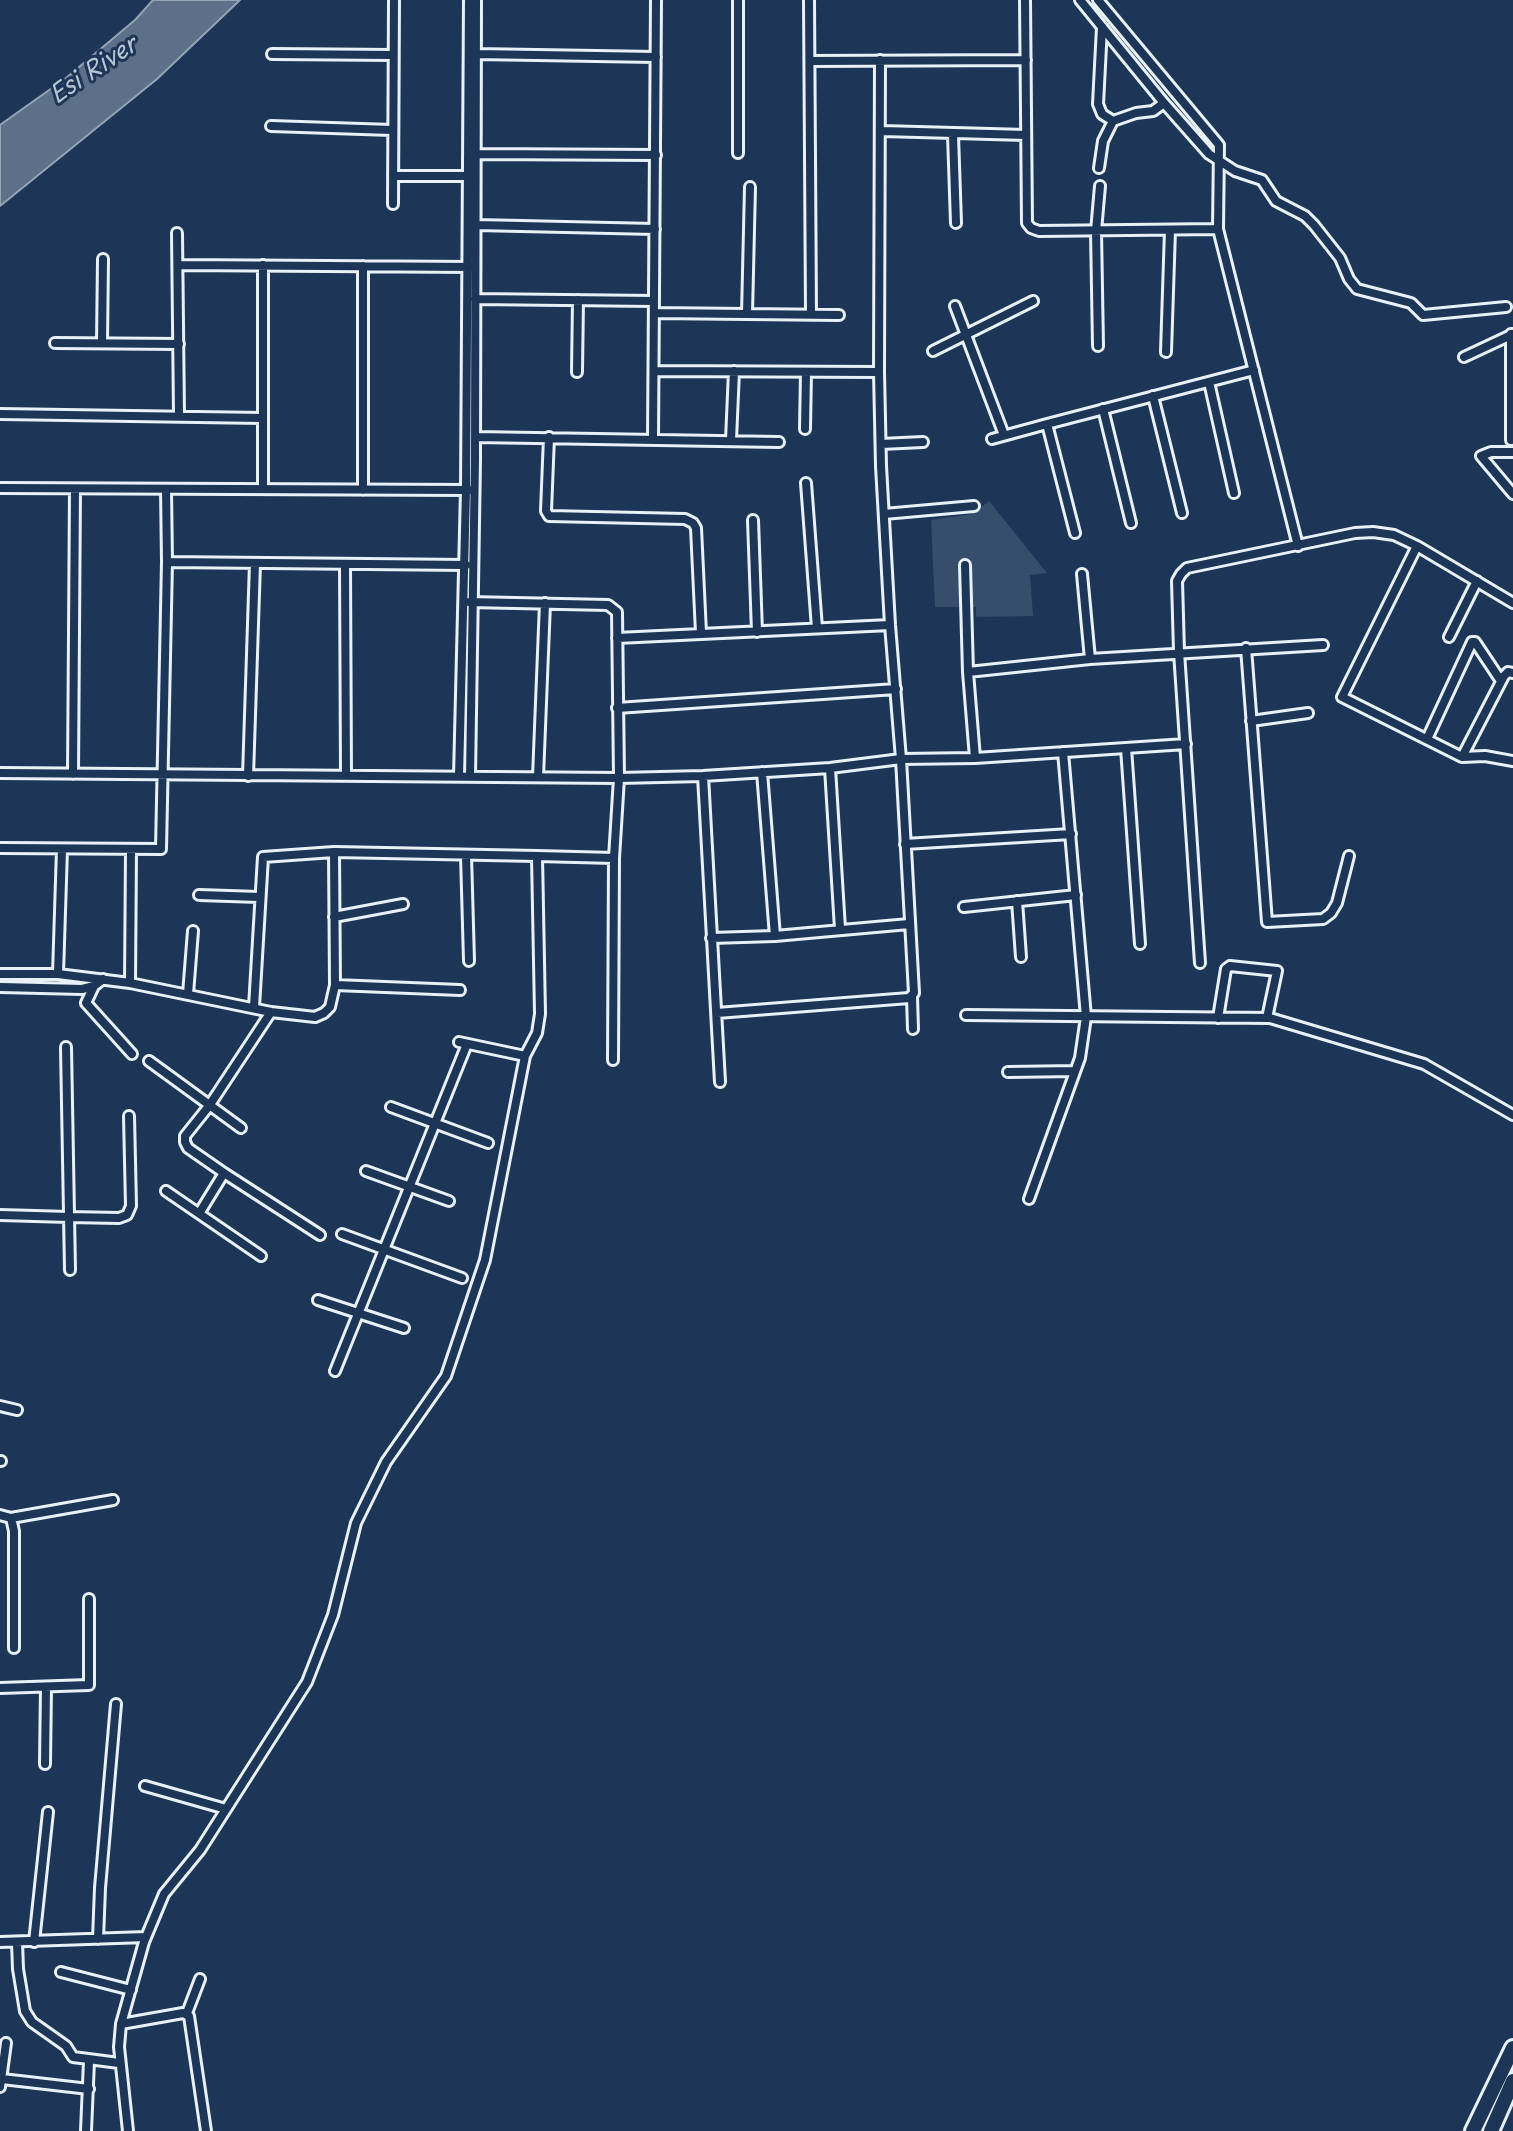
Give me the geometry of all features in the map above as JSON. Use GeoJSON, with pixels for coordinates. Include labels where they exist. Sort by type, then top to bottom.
{"type":"FeatureCollection","features":[{"type":"Feature","properties":{"kind":"main road"},"geometry":{"type":"LineString","coordinates":[[1473,2131],[1513,2048]]}},
{"type":"Feature","properties":{"kind":"main road"},"geometry":{"type":"LineString","coordinates":[[1491,2131],[1513,2081]]}},
{"type":"Feature","properties":{"kind":"street"},"geometry":{"type":"LineString","coordinates":[[393,204],[394,0]]}},
{"type":"Feature","properties":{"kind":"street"},"geometry":{"type":"LineString","coordinates":[[469,0],[470,776]]}},
{"type":"Feature","properties":{"kind":"street"},"geometry":{"type":"LineString","coordinates":[[470,490],[475,437],[475,299],[471,267],[476,225],[476,0]]}},
{"type":"Feature","properties":{"kind":"street"},"geometry":{"type":"LineString","coordinates":[[653,439],[656,0]]}},
{"type":"Feature","properties":{"kind":"street"},"geometry":{"type":"LineString","coordinates":[[738,0],[738,153]]}},
{"type":"Feature","properties":{"kind":"street"},"geometry":{"type":"LineString","coordinates":[[809,0],[811,314]]}},
{"type":"Feature","properties":{"kind":"street"},"geometry":{"type":"LineString","coordinates":[[1025,0],[1027,223],[1031,228],[1039,231],[1218,229]]}},
{"type":"Feature","properties":{"kind":"street"},"geometry":{"type":"LineString","coordinates":[[1080,0],[1209,154],[1235,171],[1262,180],[1276,201],[1305,216],[1340,258],[1357,289],[1411,303],[1423,315],[1506,307]]}},
{"type":"Feature","properties":{"kind":"street"},"geometry":{"type":"LineString","coordinates":[[1098,0],[1219,145],[1218,229],[1298,546]]}},
{"type":"Feature","properties":{"kind":"street"},"geometry":{"type":"LineString","coordinates":[[1102,26],[1098,104],[1102,114],[1113,121]]}},
{"type":"Feature","properties":{"kind":"street"},"geometry":{"type":"LineString","coordinates":[[272,54],[393,55]]}},
{"type":"Feature","properties":{"kind":"street"},"geometry":{"type":"LineString","coordinates":[[476,54],[656,57]]}},
{"type":"Feature","properties":{"kind":"street"},"geometry":{"type":"LineString","coordinates":[[880,60],[881,444],[890,625],[901,759],[913,1029]]}},
{"type":"Feature","properties":{"kind":"street"},"geometry":{"type":"LineString","coordinates":[[810,61],[1026,60]]}},
{"type":"Feature","properties":{"kind":"street"},"geometry":{"type":"LineString","coordinates":[[1099,168],[1103,141],[1113,121],[1153,111],[1164,103]]}},
{"type":"Feature","properties":{"kind":"street"},"geometry":{"type":"LineString","coordinates":[[271,126],[392,130]]}},
{"type":"Feature","properties":{"kind":"street"},"geometry":{"type":"LineString","coordinates":[[882,131],[1026,135]]}},
{"type":"Feature","properties":{"kind":"street"},"geometry":{"type":"LineString","coordinates":[[953,135],[956,223]]}},
{"type":"Feature","properties":{"kind":"street"},"geometry":{"type":"LineString","coordinates":[[476,154],[656,155]]}},
{"type":"Feature","properties":{"kind":"street"},"geometry":{"type":"LineString","coordinates":[[393,176],[468,176]]}},
{"type":"Feature","properties":{"kind":"street"},"geometry":{"type":"LineString","coordinates":[[1098,346],[1096,231],[1100,186]]}},
{"type":"Feature","properties":{"kind":"street"},"geometry":{"type":"LineString","coordinates":[[747,314],[750,187]]}},
{"type":"Feature","properties":{"kind":"street"},"geometry":{"type":"LineString","coordinates":[[476,225],[655,229]]}},
{"type":"Feature","properties":{"kind":"street"},"geometry":{"type":"LineString","coordinates":[[1166,352],[1170,230]]}},
{"type":"Feature","properties":{"kind":"street"},"geometry":{"type":"LineString","coordinates":[[177,233],[179,416]]}},
{"type":"Feature","properties":{"kind":"street"},"geometry":{"type":"LineString","coordinates":[[102,343],[103,259]]}},
{"type":"Feature","properties":{"kind":"street"},"geometry":{"type":"LineString","coordinates":[[178,265],[471,267]]}},
{"type":"Feature","properties":{"kind":"street"},"geometry":{"type":"LineString","coordinates":[[263,265],[263,489]]}},
{"type":"Feature","properties":{"kind":"street"},"geometry":{"type":"LineString","coordinates":[[363,266],[363,490]]}},
{"type":"Feature","properties":{"kind":"street"},"geometry":{"type":"LineString","coordinates":[[475,299],[654,301]]}},
{"type":"Feature","properties":{"kind":"street"},"geometry":{"type":"LineString","coordinates":[[577,372],[578,300]]}},
{"type":"Feature","properties":{"kind":"street"},"geometry":{"type":"LineString","coordinates":[[933,351],[1033,301]]}},
{"type":"Feature","properties":{"kind":"street"},"geometry":{"type":"LineString","coordinates":[[955,306],[1004,435]]}},
{"type":"Feature","properties":{"kind":"street"},"geometry":{"type":"LineString","coordinates":[[654,313],[839,315]]}},
{"type":"Feature","properties":{"kind":"street"},"geometry":{"type":"LineString","coordinates":[[1464,357],[1512,334],[1511,440]]}},
{"type":"Feature","properties":{"kind":"street"},"geometry":{"type":"LineString","coordinates":[[55,343],[179,344]]}},
{"type":"Feature","properties":{"kind":"street"},"geometry":{"type":"LineString","coordinates":[[992,439],[1254,370]]}},
{"type":"Feature","properties":{"kind":"street"},"geometry":{"type":"LineString","coordinates":[[654,371],[879,372]]}},
{"type":"Feature","properties":{"kind":"street"},"geometry":{"type":"LineString","coordinates":[[731,440],[734,371]]}},
{"type":"Feature","properties":{"kind":"street"},"geometry":{"type":"LineString","coordinates":[[805,429],[806,372]]}},
{"type":"Feature","properties":{"kind":"street"},"geometry":{"type":"LineString","coordinates":[[1209,382],[1234,493]]}},
{"type":"Feature","properties":{"kind":"street"},"geometry":{"type":"LineString","coordinates":[[1153,396],[1182,513]]}},
{"type":"Feature","properties":{"kind":"street"},"geometry":{"type":"LineString","coordinates":[[1103,409],[1131,523]]}},
{"type":"Feature","properties":{"kind":"street"},"geometry":{"type":"LineString","coordinates":[[0,414],[263,418]]}},
{"type":"Feature","properties":{"kind":"street"},"geometry":{"type":"LineString","coordinates":[[1047,424],[1075,533]]}},
{"type":"Feature","properties":{"kind":"street"},"geometry":{"type":"LineString","coordinates":[[475,437],[779,442]]}},
{"type":"Feature","properties":{"kind":"street"},"geometry":{"type":"LineString","coordinates":[[549,437],[546,511],[549,516],[685,519],[693,523],[696,528],[701,633]]}},
{"type":"Feature","properties":{"kind":"street"},"geometry":{"type":"LineString","coordinates":[[881,444],[923,442]]}},
{"type":"Feature","properties":{"kind":"street"},"geometry":{"type":"LineString","coordinates":[[1513,452],[1491,452],[1481,456],[1513,494]]}},
{"type":"Feature","properties":{"kind":"street"},"geometry":{"type":"LineString","coordinates":[[806,483],[817,628]]}},
{"type":"Feature","properties":{"kind":"street"},"geometry":{"type":"LineString","coordinates":[[0,488],[470,490]]}},
{"type":"Feature","properties":{"kind":"street"},"geometry":{"type":"LineString","coordinates":[[73,774],[75,489]]}},
{"type":"Feature","properties":{"kind":"street"},"geometry":{"type":"LineString","coordinates":[[0,848],[158,851],[163,845],[166,489]]}},
{"type":"Feature","properties":{"kind":"street"},"geometry":{"type":"LineString","coordinates":[[884,514],[974,506]]}},
{"type":"Feature","properties":{"kind":"street"},"geometry":{"type":"LineString","coordinates":[[753,520],[757,632]]}},
{"type":"Feature","properties":{"kind":"street"},"geometry":{"type":"LineString","coordinates":[[1200,963],[1179,652],[1177,581],[1181,574],[1187,568],[1355,533],[1373,532],[1394,535],[1417,546],[1513,603]]}},
{"type":"Feature","properties":{"kind":"street"},"geometry":{"type":"LineString","coordinates":[[1417,546],[1342,697],[1462,757],[1485,756],[1513,761]]}},
{"type":"Feature","properties":{"kind":"street"},"geometry":{"type":"LineString","coordinates":[[167,562],[468,565]]}},
{"type":"Feature","properties":{"kind":"street"},"geometry":{"type":"LineString","coordinates":[[248,776],[255,563]]}},
{"type":"Feature","properties":{"kind":"street"},"geometry":{"type":"LineString","coordinates":[[345,564],[346,776]]}},
{"type":"Feature","properties":{"kind":"street"},"geometry":{"type":"LineString","coordinates":[[965,565],[968,672],[975,758]]}},
{"type":"Feature","properties":{"kind":"street"},"geometry":{"type":"LineString","coordinates":[[1082,574],[1090,659]]}},
{"type":"Feature","properties":{"kind":"street"},"geometry":{"type":"LineString","coordinates":[[1449,637],[1477,581]]}},
{"type":"Feature","properties":{"kind":"street"},"geometry":{"type":"LineString","coordinates":[[468,602],[608,605],[617,612],[619,778],[614,858],[613,1060]]}},
{"type":"Feature","properties":{"kind":"street"},"geometry":{"type":"LineString","coordinates":[[459,776],[468,602]]}},
{"type":"Feature","properties":{"kind":"street"},"geometry":{"type":"LineString","coordinates":[[538,777],[545,603]]}},
{"type":"Feature","properties":{"kind":"street"},"geometry":{"type":"LineString","coordinates":[[617,638],[890,625]]}},
{"type":"Feature","properties":{"kind":"street"},"geometry":{"type":"LineString","coordinates":[[1427,739],[1472,642],[1475,642],[1501,681]]}},
{"type":"Feature","properties":{"kind":"street"},"geometry":{"type":"LineString","coordinates":[[968,672],[1179,652],[1323,645]]}},
{"type":"Feature","properties":{"kind":"street"},"geometry":{"type":"LineString","coordinates":[[1246,648],[1267,922],[1323,919],[1331,913],[1337,903],[1349,856]]}},
{"type":"Feature","properties":{"kind":"street"},"geometry":{"type":"LineString","coordinates":[[1462,757],[1501,681],[1508,672],[1513,673]]}},
{"type":"Feature","properties":{"kind":"street"},"geometry":{"type":"LineString","coordinates":[[617,708],[896,689]]}},
{"type":"Feature","properties":{"kind":"street"},"geometry":{"type":"LineString","coordinates":[[1251,721],[1308,713]]}},
{"type":"Feature","properties":{"kind":"street"},"geometry":{"type":"LineString","coordinates":[[0,773],[703,776],[830,768],[901,759],[975,758],[1186,744]]}},
{"type":"Feature","properties":{"kind":"street"},"geometry":{"type":"LineString","coordinates":[[1126,748],[1140,944]]}},
{"type":"Feature","properties":{"kind":"street"},"geometry":{"type":"LineString","coordinates":[[1029,1199],[1082,1049],[1086,1017],[1063,752]]}},
{"type":"Feature","properties":{"kind":"street"},"geometry":{"type":"LineString","coordinates":[[830,768],[840,929]]}},
{"type":"Feature","properties":{"kind":"street"},"geometry":{"type":"LineString","coordinates":[[762,772],[775,936]]}},
{"type":"Feature","properties":{"kind":"street"},"geometry":{"type":"LineString","coordinates":[[703,776],[720,1082]]}},
{"type":"Feature","properties":{"kind":"street"},"geometry":{"type":"LineString","coordinates":[[905,844],[1071,834]]}},
{"type":"Feature","properties":{"kind":"street"},"geometry":{"type":"LineString","coordinates":[[58,974],[62,849]]}},
{"type":"Feature","properties":{"kind":"street"},"geometry":{"type":"LineString","coordinates":[[130,983],[131,850]]}},
{"type":"Feature","properties":{"kind":"street"},"geometry":{"type":"LineString","coordinates":[[254,1007],[263,857],[334,852],[614,858]]}},
{"type":"Feature","properties":{"kind":"street"},"geometry":{"type":"LineString","coordinates":[[0,974],[58,974],[103,979],[271,1012],[315,1017],[330,1007],[335,985],[334,852]]}},
{"type":"Feature","properties":{"kind":"street"},"geometry":{"type":"LineString","coordinates":[[466,855],[469,961]]}},
{"type":"Feature","properties":{"kind":"street"},"geometry":{"type":"LineString","coordinates":[[128,2131],[119,2063],[121,2024],[146,1937],[164,1894],[200,1850],[307,1682],[333,1615],[356,1523],[386,1462],[446,1376],[485,1260],[525,1056],[537,1033],[540,1014],[537,856]]}},
{"type":"Feature","properties":{"kind":"street"},"geometry":{"type":"LineString","coordinates":[[199,895],[259,897]]}},
{"type":"Feature","properties":{"kind":"street"},"geometry":{"type":"LineString","coordinates":[[964,907],[1076,895]]}},
{"type":"Feature","properties":{"kind":"street"},"geometry":{"type":"LineString","coordinates":[[1017,901],[1021,957]]}},
{"type":"Feature","properties":{"kind":"street"},"geometry":{"type":"LineString","coordinates":[[334,917],[403,904]]}},
{"type":"Feature","properties":{"kind":"street"},"geometry":{"type":"LineString","coordinates":[[711,938],[775,936],[909,924]]}},
{"type":"Feature","properties":{"kind":"street"},"geometry":{"type":"LineString","coordinates":[[188,994],[193,931]]}},
{"type":"Feature","properties":{"kind":"street"},"geometry":{"type":"LineString","coordinates":[[1218,1018],[1226,969],[1230,966],[1277,971],[1267,1018]]}},
{"type":"Feature","properties":{"kind":"street"},"geometry":{"type":"LineString","coordinates":[[103,979],[94,986],[86,1003],[132,1054]]}},
{"type":"Feature","properties":{"kind":"street"},"geometry":{"type":"LineString","coordinates":[[335,985],[460,990]]}},
{"type":"Feature","properties":{"kind":"street"},"geometry":{"type":"LineString","coordinates":[[0,987],[82,989],[94,986]]}},
{"type":"Feature","properties":{"kind":"street"},"geometry":{"type":"LineString","coordinates":[[717,1013],[912,997]]}},
{"type":"Feature","properties":{"kind":"street"},"geometry":{"type":"LineString","coordinates":[[271,1012],[209,1106],[190,1128],[185,1142],[188,1148],[224,1173],[320,1235]]}},
{"type":"Feature","properties":{"kind":"street"},"geometry":{"type":"LineString","coordinates":[[966,1015],[1218,1018],[1231,1013],[1256,1014],[1424,1064],[1513,1115]]}},
{"type":"Feature","properties":{"kind":"street"},"geometry":{"type":"LineString","coordinates":[[335,1371],[435,1123],[463,1043],[525,1056]]}},
{"type":"Feature","properties":{"kind":"street"},"geometry":{"type":"LineString","coordinates":[[66,1047],[70,1270]]}},
{"type":"Feature","properties":{"kind":"street"},"geometry":{"type":"LineString","coordinates":[[149,1061],[241,1128]]}},
{"type":"Feature","properties":{"kind":"street"},"geometry":{"type":"LineString","coordinates":[[1008,1072],[1075,1071]]}},
{"type":"Feature","properties":{"kind":"street"},"geometry":{"type":"LineString","coordinates":[[391,1107],[488,1143]]}},
{"type":"Feature","properties":{"kind":"street"},"geometry":{"type":"LineString","coordinates":[[0,1215],[119,1218],[127,1215],[131,1206],[129,1116]]}},
{"type":"Feature","properties":{"kind":"street"},"geometry":{"type":"LineString","coordinates":[[366,1171],[449,1201]]}},
{"type":"Feature","properties":{"kind":"street"},"geometry":{"type":"LineString","coordinates":[[200,1212],[224,1173]]}},
{"type":"Feature","properties":{"kind":"street"},"geometry":{"type":"LineString","coordinates":[[166,1191],[261,1256]]}},
{"type":"Feature","properties":{"kind":"street"},"geometry":{"type":"LineString","coordinates":[[342,1234],[462,1278]]}},
{"type":"Feature","properties":{"kind":"street"},"geometry":{"type":"LineString","coordinates":[[318,1300],[404,1328]]}},
{"type":"Feature","properties":{"kind":"street"},"geometry":{"type":"LineString","coordinates":[[0,1406],[17,1410]]}},
{"type":"Feature","properties":{"kind":"street"},"geometry":{"type":"LineString","coordinates":[[0,1515],[11,1518],[113,1500]]}},
{"type":"Feature","properties":{"kind":"street"},"geometry":{"type":"LineString","coordinates":[[11,1518],[14,1531],[14,1648]]}},
{"type":"Feature","properties":{"kind":"street"},"geometry":{"type":"LineString","coordinates":[[0,1688],[89,1685],[89,1599]]}},
{"type":"Feature","properties":{"kind":"street"},"geometry":{"type":"LineString","coordinates":[[45,1764],[46,1687]]}},
{"type":"Feature","properties":{"kind":"street"},"geometry":{"type":"LineString","coordinates":[[98,1939],[116,1704]]}},
{"type":"Feature","properties":{"kind":"street"},"geometry":{"type":"LineString","coordinates":[[145,1786],[226,1809]]}},
{"type":"Feature","properties":{"kind":"street"},"geometry":{"type":"LineString","coordinates":[[34,1942],[48,1812]]}},
{"type":"Feature","properties":{"kind":"street"},"geometry":{"type":"LineString","coordinates":[[0,1942],[146,1937]]}},
{"type":"Feature","properties":{"kind":"street"},"geometry":{"type":"LineString","coordinates":[[17,1942],[18,1969],[28,2018],[66,2046],[70,2055],[89,2061],[119,2063]]}},
{"type":"Feature","properties":{"kind":"street"},"geometry":{"type":"LineString","coordinates":[[61,1972],[131,1990]]}},
{"type":"Feature","properties":{"kind":"street"},"geometry":{"type":"LineString","coordinates":[[200,1979],[187,2013],[206,2131]]}},
{"type":"Feature","properties":{"kind":"street"},"geometry":{"type":"LineString","coordinates":[[121,2024],[187,2013]]}},
{"type":"Feature","properties":{"kind":"street"},"geometry":{"type":"LineString","coordinates":[[6,2043],[1,2083],[89,2089]]}},
{"type":"Feature","properties":{"kind":"street"},"geometry":{"type":"LineString","coordinates":[[86,2131],[89,2061]]}},
{"type":"Feature","properties":{"kind":"shaded area"},"geometry":{"type":"Polygon","coordinates":[[[989,501],[1047,573],[1030,575],[1033,616],[976,617],[976,607],[935,607],[931,520],[972,514],[989,501]]]}},
{"type":"Feature","properties":{"kind":"water","name":"Esi River"},"geometry":{"type":"Polygon","coordinates":[[[153,0],[240,0],[157,79],[0,206],[0,125],[66,78],[135,20],[153,0]]]}}]}
